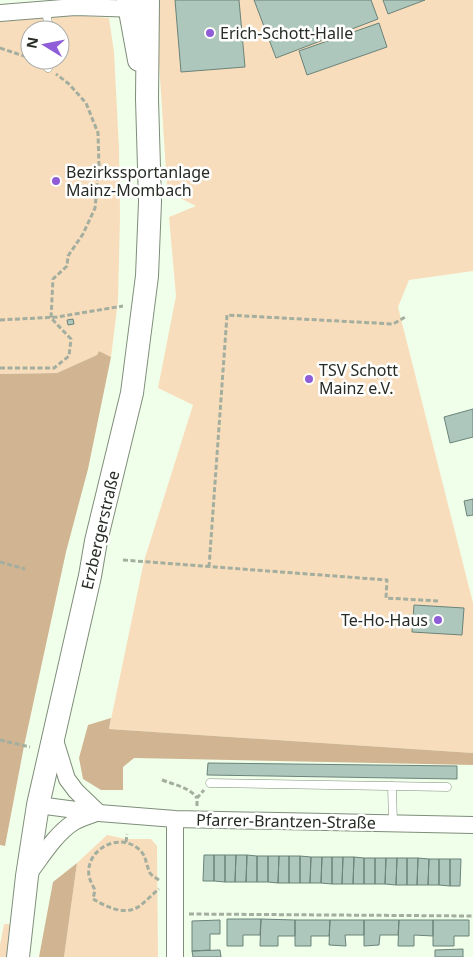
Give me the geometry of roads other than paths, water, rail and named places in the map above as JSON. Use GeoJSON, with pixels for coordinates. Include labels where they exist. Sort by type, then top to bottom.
{"type":"FeatureCollection","features":[{"type":"Feature","properties":{"kind":"main road","name":"Erzbergerstraße"},"geometry":{"type":"LineString","coordinates":[[18,957],[27,876],[38,805],[90,576],[96,540],[132,393],[137,358],[148,267],[150,202],[147,99],[138,5]]}},
{"type":"Feature","properties":{"kind":"street"},"geometry":{"type":"LineString","coordinates":[[75,7],[90,0]]}},
{"type":"Feature","properties":{"kind":"street"},"geometry":{"type":"LineString","coordinates":[[0,13],[75,7],[138,5]]}},
{"type":"Feature","properties":{"kind":"street"},"geometry":{"type":"LineString","coordinates":[[53,733],[67,779],[76,791],[99,812]]}},
{"type":"Feature","properties":{"kind":"street","name":"Pfarrer-Brantzen-Straße"},"geometry":{"type":"LineString","coordinates":[[38,805],[176,819],[473,825]]}},
{"type":"Feature","properties":{"kind":"street","name":"Pfarrer-Brantzen-Straße"},"geometry":{"type":"LineString","coordinates":[[27,876],[58,836],[70,825],[99,812]]}},
{"type":"Feature","properties":{"kind":"street"},"geometry":{"type":"LineString","coordinates":[[175,957],[176,819]]}},
{"type":"Feature","properties":{"kind":"lane"},"geometry":{"type":"LineString","coordinates":[[46,10],[48,20]]}},
{"type":"Feature","properties":{"kind":"lane"},"geometry":{"type":"LineString","coordinates":[[210,783],[447,787]]}},
{"type":"Feature","properties":{"kind":"lane"},"geometry":{"type":"LineString","coordinates":[[392,786],[393,824]]}},
{"type":"Feature","properties":{"kind":"place","name":"Erich-Schott-Halle"},"geometry":{"type":"Point","coordinates":[210,33]}},
{"type":"Feature","properties":{"kind":"place","name":"Bezirkssportanlage Mainz-Mombach"},"geometry":{"type":"Point","coordinates":[56,181]}},
{"type":"Feature","properties":{"kind":"place","name":"TSV Schott Mainz e.V."},"geometry":{"type":"Point","coordinates":[309,379]}},
{"type":"Feature","properties":{"kind":"place","name":"Te-Ho-Haus"},"geometry":{"type":"Point","coordinates":[438,620]}}]}
